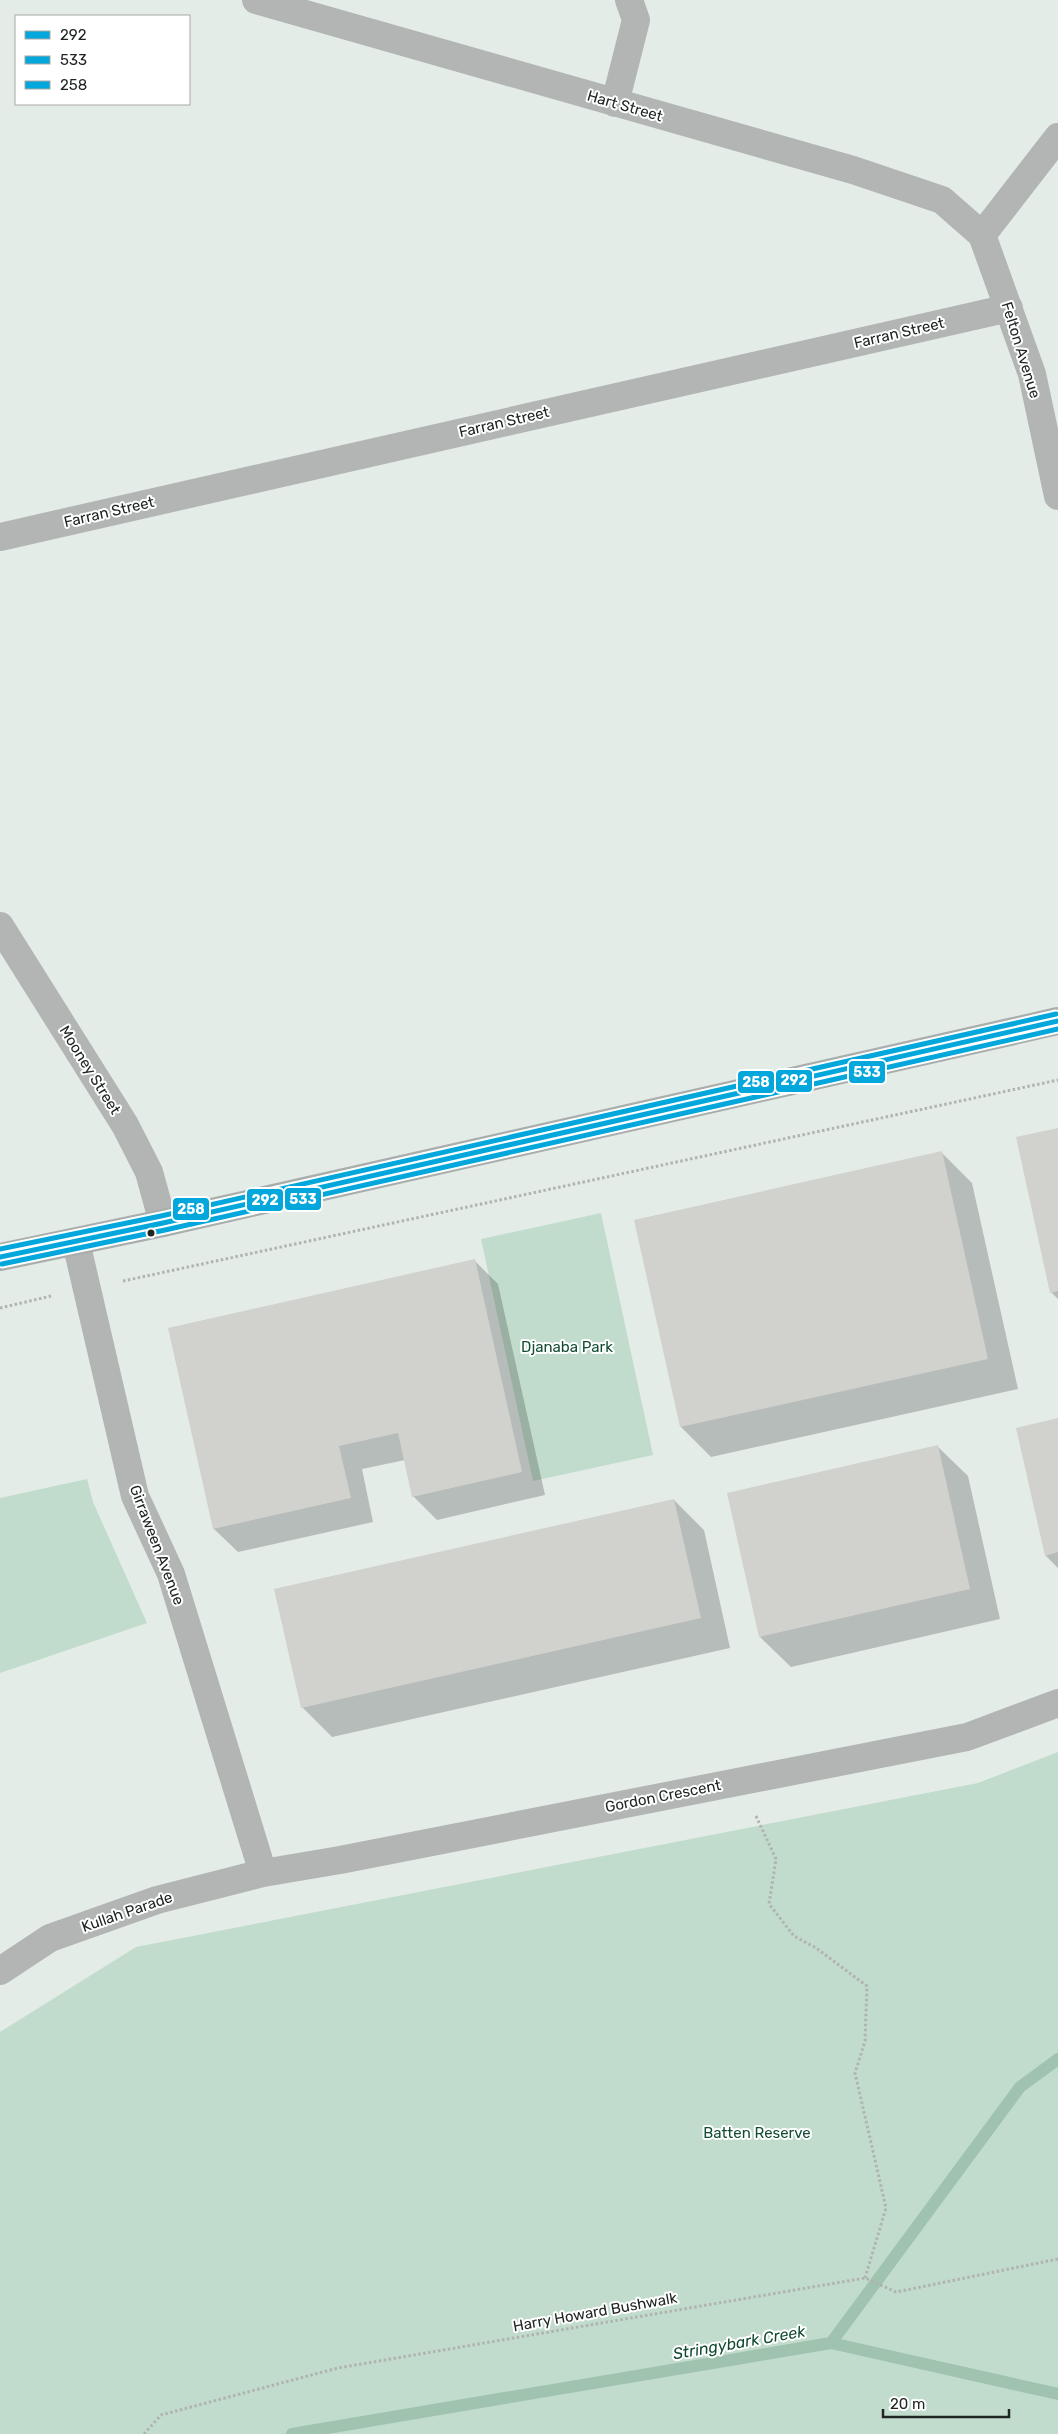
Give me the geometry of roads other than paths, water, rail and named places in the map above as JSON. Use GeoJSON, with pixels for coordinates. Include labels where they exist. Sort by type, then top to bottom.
{"type":"FeatureCollection","features":[{"type":"Feature","properties":{"kind":"main road"},"geometry":{"type":"LineString","coordinates":[[0,1257],[163,1223],[1058,1021]]}},
{"type":"Feature","properties":{"kind":"street","name":"Hart Street"},"geometry":{"type":"LineString","coordinates":[[256,0],[853,170],[942,200],[982,235]]}},
{"type":"Feature","properties":{"kind":"street"},"geometry":{"type":"LineString","coordinates":[[615,103],[636,20],[630,0]]}},
{"type":"Feature","properties":{"kind":"street"},"geometry":{"type":"LineString","coordinates":[[982,235],[1058,137]]}},
{"type":"Feature","properties":{"kind":"street","name":"Felton Avenue"},"geometry":{"type":"LineString","coordinates":[[982,235],[1032,374],[1058,496]]}},
{"type":"Feature","properties":{"kind":"street","name":"Farran Street"},"geometry":{"type":"LineString","coordinates":[[0,537],[1008,308]]}},
{"type":"Feature","properties":{"kind":"street","name":"Mooney Street"},"geometry":{"type":"LineString","coordinates":[[0,926],[125,1125],[149,1172],[163,1223]]}},
{"type":"Feature","properties":{"kind":"street","name":"Girraween Avenue"},"geometry":{"type":"LineString","coordinates":[[76,1242],[134,1496],[171,1574],[263,1873]]}},
{"type":"Feature","properties":{"kind":"street","name":"Gordon Crescent"},"geometry":{"type":"LineString","coordinates":[[263,1873],[340,1860],[967,1736],[1058,1703]]}},
{"type":"Feature","properties":{"kind":"street","name":"Kullah Parade"},"geometry":{"type":"LineString","coordinates":[[0,1971],[50,1938],[157,1900],[263,1873]]}},
{"type":"Feature","properties":{"kind":"waterway","name":"Stringybark Creek"},"geometry":{"type":"LineString","coordinates":[[292,2434],[831,2343],[1020,2087],[1058,2059]]}},
{"type":"Feature","properties":{"kind":"waterway"},"geometry":{"type":"LineString","coordinates":[[831,2343],[1058,2394]]}},
{"type":"Feature","properties":{"kind":"park label","name":"Djanaba Park"},"geometry":{"type":"Point","coordinates":[567,1347]}},
{"type":"Feature","properties":{"kind":"park label","name":"Batten Reserve"},"geometry":{"type":"Point","coordinates":[757,2133]}}]}
